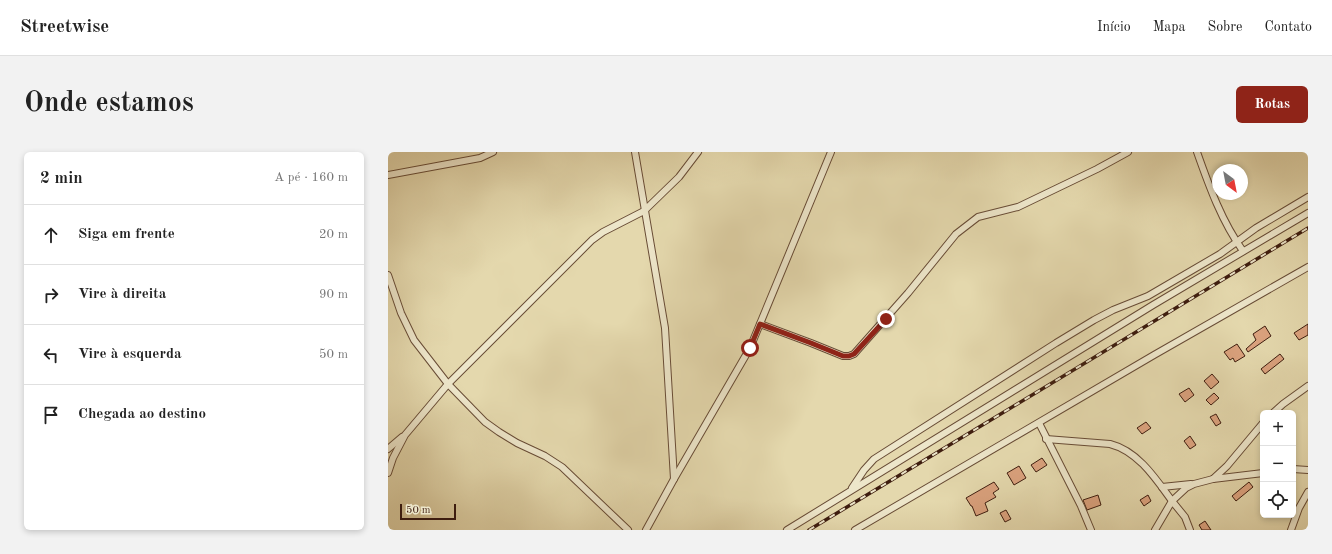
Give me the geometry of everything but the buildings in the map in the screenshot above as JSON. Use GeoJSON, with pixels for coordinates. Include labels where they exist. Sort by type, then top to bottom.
{"type":"FeatureCollection","features":[{"type":"Feature","properties":{"kind":"street"},"geometry":{"type":"LineString","coordinates":[[388,175],[480,158],[493,152]]}},
{"type":"Feature","properties":{"kind":"street"},"geometry":{"type":"LineString","coordinates":[[635,152],[665,328],[674,479]]}},
{"type":"Feature","properties":{"kind":"street"},"geometry":{"type":"LineString","coordinates":[[388,449],[405,435],[448,384],[592,240],[603,232],[644,211],[679,177],[698,152]]}},
{"type":"Feature","properties":{"kind":"street"},"geometry":{"type":"LineString","coordinates":[[646,530],[750,348],[831,152]]}},
{"type":"Feature","properties":{"kind":"street"},"geometry":{"type":"LineString","coordinates":[[760,324],[843,356],[854,354],[886,319],[956,234],[978,217],[1018,207],[1097,169],[1128,152]]}},
{"type":"Feature","properties":{"kind":"street"},"geometry":{"type":"LineString","coordinates":[[1197,152],[1220,210],[1242,251]]}},
{"type":"Feature","properties":{"kind":"street"},"geometry":{"type":"LineString","coordinates":[[851,490],[864,470],[874,459],[939,417],[1094,320],[1148,296],[1220,254],[1256,228],[1308,197]]}},
{"type":"Feature","properties":{"kind":"street"},"geometry":{"type":"LineString","coordinates":[[787,530],[1242,251],[1308,213]]}},
{"type":"Feature","properties":{"kind":"street"},"geometry":{"type":"LineString","coordinates":[[856,530],[1154,354],[1308,267]]}},
{"type":"Feature","properties":{"kind":"street"},"geometry":{"type":"LineString","coordinates":[[388,275],[401,313],[414,340],[448,384],[485,422],[517,443],[545,456],[562,467],[628,530]]}},
{"type":"Feature","properties":{"kind":"street"},"geometry":{"type":"LineString","coordinates":[[1276,410],[1308,386]]}},
{"type":"Feature","properties":{"kind":"street"},"geometry":{"type":"LineString","coordinates":[[1039,423],[1081,506],[1091,530]]}},
{"type":"Feature","properties":{"kind":"street"},"geometry":{"type":"LineString","coordinates":[[1213,478],[1227,466],[1260,428]]}},
{"type":"Feature","properties":{"kind":"street"},"geometry":{"type":"LineString","coordinates":[[388,473],[393,458],[405,435]]}},
{"type":"Feature","properties":{"kind":"street"},"geometry":{"type":"LineString","coordinates":[[1046,439],[1110,444],[1120,447],[1130,453],[1154,475],[1185,517],[1190,530]]}},
{"type":"Feature","properties":{"kind":"street"},"geometry":{"type":"LineString","coordinates":[[1296,469],[1308,470]]}},
{"type":"Feature","properties":{"kind":"street"},"geometry":{"type":"LineString","coordinates":[[1155,530],[1172,501],[1186,488],[1213,478],[1260,473]]}},
{"type":"Feature","properties":{"kind":"street"},"geometry":{"type":"LineString","coordinates":[[1162,487],[1194,484]]}},
{"type":"Feature","properties":{"kind":"street"},"geometry":{"type":"LineString","coordinates":[[1291,530],[1299,508],[1308,492]]}},
{"type":"Feature","properties":{"kind":"railway"},"geometry":{"type":"LineString","coordinates":[[809,530],[1308,228]]}},
{"type":"Feature","properties":{"kind":"route"},"geometry":{"type":"LineString","coordinates":[[750,348],[760,324],[843,356],[849,356],[854,354],[886,319]]}}]}
